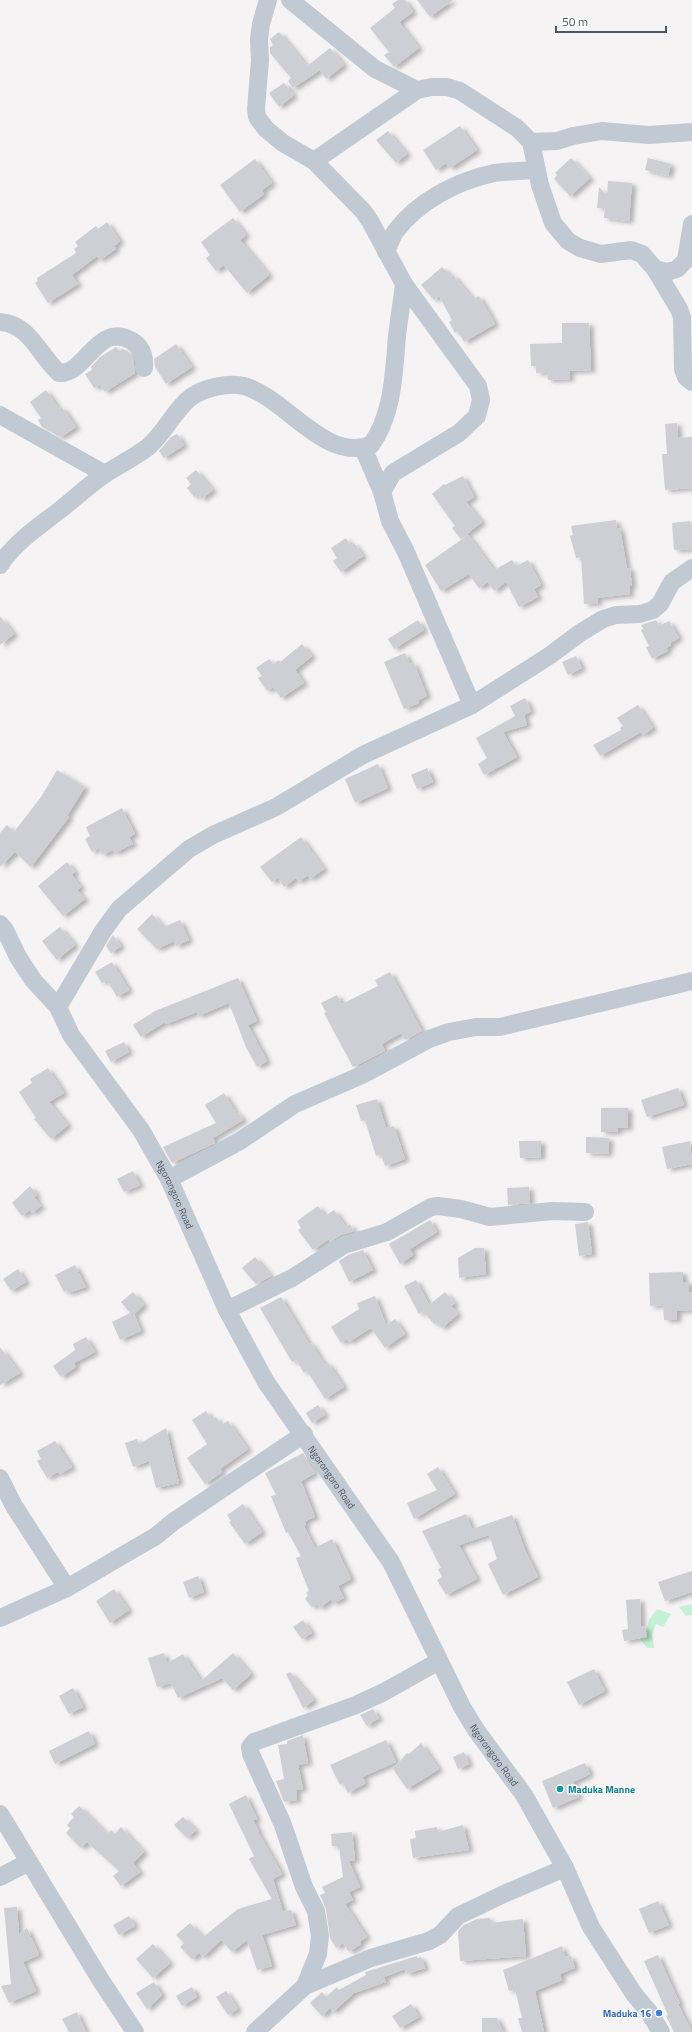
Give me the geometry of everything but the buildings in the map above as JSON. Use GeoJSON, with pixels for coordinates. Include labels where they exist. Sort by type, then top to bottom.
{"type":"FeatureCollection","features":[{"type":"Feature","properties":{"kind":"street"},"geometry":{"type":"LineString","coordinates":[[268,0],[261,24],[259,39],[259,80],[256,109],[257,117],[266,129],[283,143],[314,161],[363,211],[370,221],[404,284],[478,386],[481,400],[478,416],[459,433],[393,473],[382,492]]}},
{"type":"Feature","properties":{"kind":"street"},"geometry":{"type":"LineString","coordinates":[[290,0],[375,69],[417,90]]}},
{"type":"Feature","properties":{"kind":"street"},"geometry":{"type":"LineString","coordinates":[[314,161],[417,90],[440,87],[460,91],[517,128],[531,142],[540,185],[553,223],[568,241],[580,248],[601,254],[625,250],[636,252],[642,254],[655,269],[679,309],[682,317],[683,370],[686,377],[692,382]]}},
{"type":"Feature","properties":{"kind":"street"},"geometry":{"type":"LineString","coordinates":[[531,142],[557,141],[573,136],[602,132],[649,135],[692,132]]}},
{"type":"Feature","properties":{"kind":"street"},"geometry":{"type":"LineString","coordinates":[[386,252],[394,234],[406,219],[420,207],[441,193],[460,184],[495,173],[537,170]]}},
{"type":"Feature","properties":{"kind":"street"},"geometry":{"type":"LineString","coordinates":[[655,269],[667,272],[683,265],[686,260],[692,224]]}},
{"type":"Feature","properties":{"kind":"street"},"geometry":{"type":"LineString","coordinates":[[0,565],[19,542],[105,474],[147,448],[158,438],[182,406],[191,397],[204,390],[225,386],[243,386],[260,394],[318,435],[337,444],[352,449],[363,448],[371,445],[376,438],[388,406],[395,371],[404,284]]}},
{"type":"Feature","properties":{"kind":"street"},"geometry":{"type":"LineString","coordinates":[[0,322],[7,323],[26,333],[59,373],[65,374],[74,368],[92,350],[106,340],[120,336],[137,345],[142,351],[144,368]]}},
{"type":"Feature","properties":{"kind":"street"},"geometry":{"type":"LineString","coordinates":[[0,415],[105,474]]}},
{"type":"Feature","properties":{"kind":"street"},"geometry":{"type":"LineString","coordinates":[[363,448],[382,492],[390,521],[406,552],[472,705]]}},
{"type":"Feature","properties":{"kind":"street"},"geometry":{"type":"LineString","coordinates":[[58,1007],[103,931],[119,909],[189,849],[213,835],[276,807],[363,755],[472,705],[549,656],[580,633],[603,619],[616,615],[640,614],[653,610],[660,604],[672,582],[692,568]]}},
{"type":"Feature","properties":{"kind":"street","name":"Ngorongoro Road"},"geometry":{"type":"LineString","coordinates":[[0,924],[33,980],[58,1007],[71,1035],[141,1130],[169,1179],[227,1310],[266,1382],[304,1434],[392,1562],[462,1707],[476,1730],[524,1795],[565,1868],[570,1883],[601,1943],[634,1994],[649,2012],[661,2032]]}},
{"type":"Feature","properties":{"kind":"street"},"geometry":{"type":"LineString","coordinates":[[169,1179],[240,1141],[295,1104],[362,1075],[429,1039],[449,1032],[476,1027],[500,1027],[692,981]]}},
{"type":"Feature","properties":{"kind":"street"},"geometry":{"type":"LineString","coordinates":[[227,1310],[292,1278],[344,1245],[387,1232],[431,1207],[461,1209],[490,1217],[553,1211],[585,1212]]}},
{"type":"Feature","properties":{"kind":"street"},"geometry":{"type":"LineString","coordinates":[[0,1618],[67,1588],[156,1536],[180,1518],[304,1434]]}},
{"type":"Feature","properties":{"kind":"street"},"geometry":{"type":"LineString","coordinates":[[0,1478],[14,1506],[67,1588]]}},
{"type":"Feature","properties":{"kind":"street"},"geometry":{"type":"LineString","coordinates":[[304,1986],[318,1954],[320,1936],[316,1911],[304,1887],[283,1825],[251,1754],[250,1747],[254,1742],[356,1705],[384,1692],[439,1661]]}},
{"type":"Feature","properties":{"kind":"street"},"geometry":{"type":"LineString","coordinates":[[0,1814],[100,1979],[135,2032]]}},
{"type":"Feature","properties":{"kind":"street"},"geometry":{"type":"LineString","coordinates":[[0,1877],[29,1862]]}},
{"type":"Feature","properties":{"kind":"street"},"geometry":{"type":"LineString","coordinates":[[255,2032],[304,1986],[371,1958],[429,1941],[440,1935],[458,1916],[506,1893],[565,1868]]}},
{"type":"Feature","properties":{"kind":"green space"},"geometry":{"type":"Polygon","coordinates":[[[692,1604],[692,1615],[686,1616],[679,1607],[692,1604]]]}},
{"type":"Feature","properties":{"kind":"green space"},"geometry":{"type":"Polygon","coordinates":[[[657,1609],[671,1614],[663,1627],[656,1624],[652,1635],[654,1648],[647,1648],[638,1636],[646,1632],[649,1620],[657,1609]]]}},
{"type":"Feature","properties":{"kind":"place","name":"Maduka Manne"},"geometry":{"type":"Point","coordinates":[560,1789]}},
{"type":"Feature","properties":{"kind":"place","name":"Maduka 16"},"geometry":{"type":"Point","coordinates":[659,2013]}}]}
